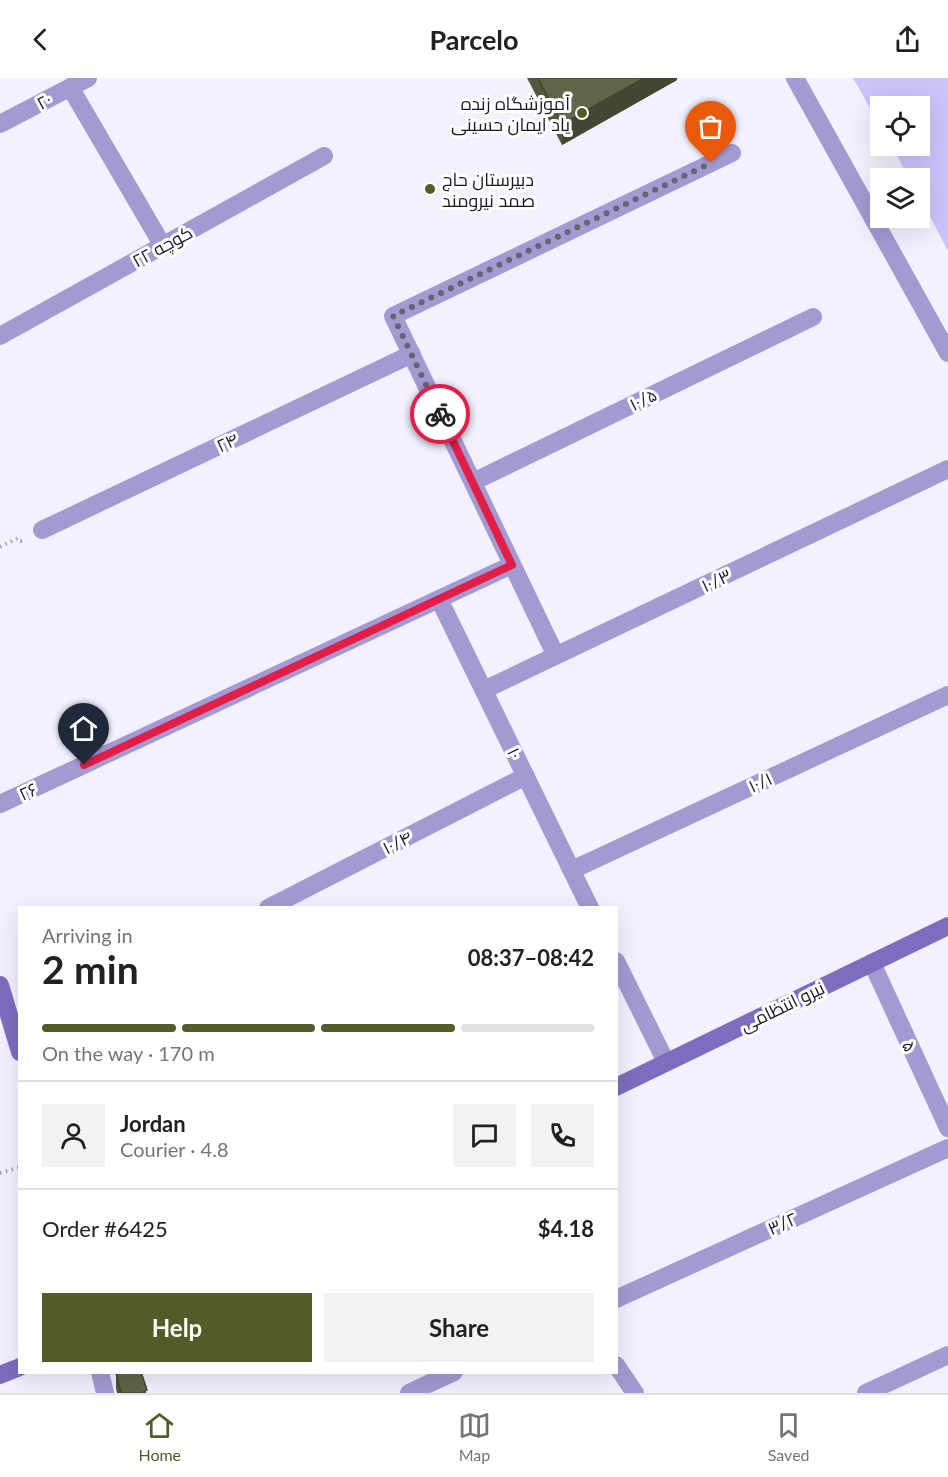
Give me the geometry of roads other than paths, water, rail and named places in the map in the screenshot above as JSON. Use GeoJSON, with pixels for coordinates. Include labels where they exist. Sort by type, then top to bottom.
{"type":"FeatureCollection","features":[{"type":"Feature","properties":{"kind":"street","name":"۲۰"},"geometry":{"type":"LineString","coordinates":[[0,124],[88,78]]}},
{"type":"Feature","properties":{"kind":"street"},"geometry":{"type":"LineString","coordinates":[[795,78],[948,353]]}},
{"type":"Feature","properties":{"kind":"street"},"geometry":{"type":"LineString","coordinates":[[70,87],[163,246]]}},
{"type":"Feature","properties":{"kind":"street"},"geometry":{"type":"LineString","coordinates":[[556,656],[393,316],[732,153]]}},
{"type":"Feature","properties":{"kind":"street","name":"کوچه ۲۲"},"geometry":{"type":"LineString","coordinates":[[0,336],[324,156]]}},
{"type":"Feature","properties":{"kind":"street","name":"۱۰/۵"},"geometry":{"type":"LineString","coordinates":[[473,482],[813,317]]}},
{"type":"Feature","properties":{"kind":"street","name":"۲۴"},"geometry":{"type":"LineString","coordinates":[[42,530],[411,354]]}},
{"type":"Feature","properties":{"kind":"street","name":"۱۰/۳"},"geometry":{"type":"LineString","coordinates":[[484,690],[948,469]]}},
{"type":"Feature","properties":{"kind":"street","name":"۲۶"},"geometry":{"type":"LineString","coordinates":[[0,804],[512,565]]}},
{"type":"Feature","properties":{"kind":"street","name":"۱۰"},"geometry":{"type":"LineString","coordinates":[[439,599],[589,906]]}},
{"type":"Feature","properties":{"kind":"street","name":"۱۰/۱"},"geometry":{"type":"LineString","coordinates":[[572,870],[948,695]]}},
{"type":"Feature","properties":{"kind":"street","name":"۱۰/۴"},"geometry":{"type":"LineString","coordinates":[[272,906],[526,776]]}},
{"type":"Feature","properties":{"kind":"street","name":"نیرو انتظامی"},"geometry":{"type":"LineString","coordinates":[[618,1086],[948,926]]}},
{"type":"Feature","properties":{"kind":"street","name":"۵"},"geometry":{"type":"LineString","coordinates":[[872,963],[948,1128]]}},
{"type":"Feature","properties":{"kind":"street"},"geometry":{"type":"LineString","coordinates":[[618,966],[666,1062]]}},
{"type":"Feature","properties":{"kind":"street"},"geometry":{"type":"LineString","coordinates":[[0,985],[18,1045]]}},
{"type":"Feature","properties":{"kind":"street","name":"۳/۲"},"geometry":{"type":"LineString","coordinates":[[618,1298],[948,1148]]}},
{"type":"Feature","properties":{"kind":"street"},"geometry":{"type":"LineString","coordinates":[[866,1393],[948,1355]]}},
{"type":"Feature","properties":{"kind":"street"},"geometry":{"type":"LineString","coordinates":[[0,1375],[18,1368]]}},
{"type":"Feature","properties":{"kind":"street"},"geometry":{"type":"LineString","coordinates":[[618,1368],[635,1393]]}},
{"type":"Feature","properties":{"kind":"street"},"geometry":{"type":"LineString","coordinates":[[100,1374],[105,1393]]}},
{"type":"Feature","properties":{"kind":"street"},"geometry":{"type":"LineString","coordinates":[[409,1393],[450,1374]]}},
{"type":"Feature","properties":{"kind":"place","name":"آموزشگاه زنده یاد ایمان حسینی"},"geometry":{"type":"Point","coordinates":[582,113]}},
{"type":"Feature","properties":{"kind":"place","name":"دبیرستان حاج صمد نیرومند"},"geometry":{"type":"Point","coordinates":[430,189]}}]}
